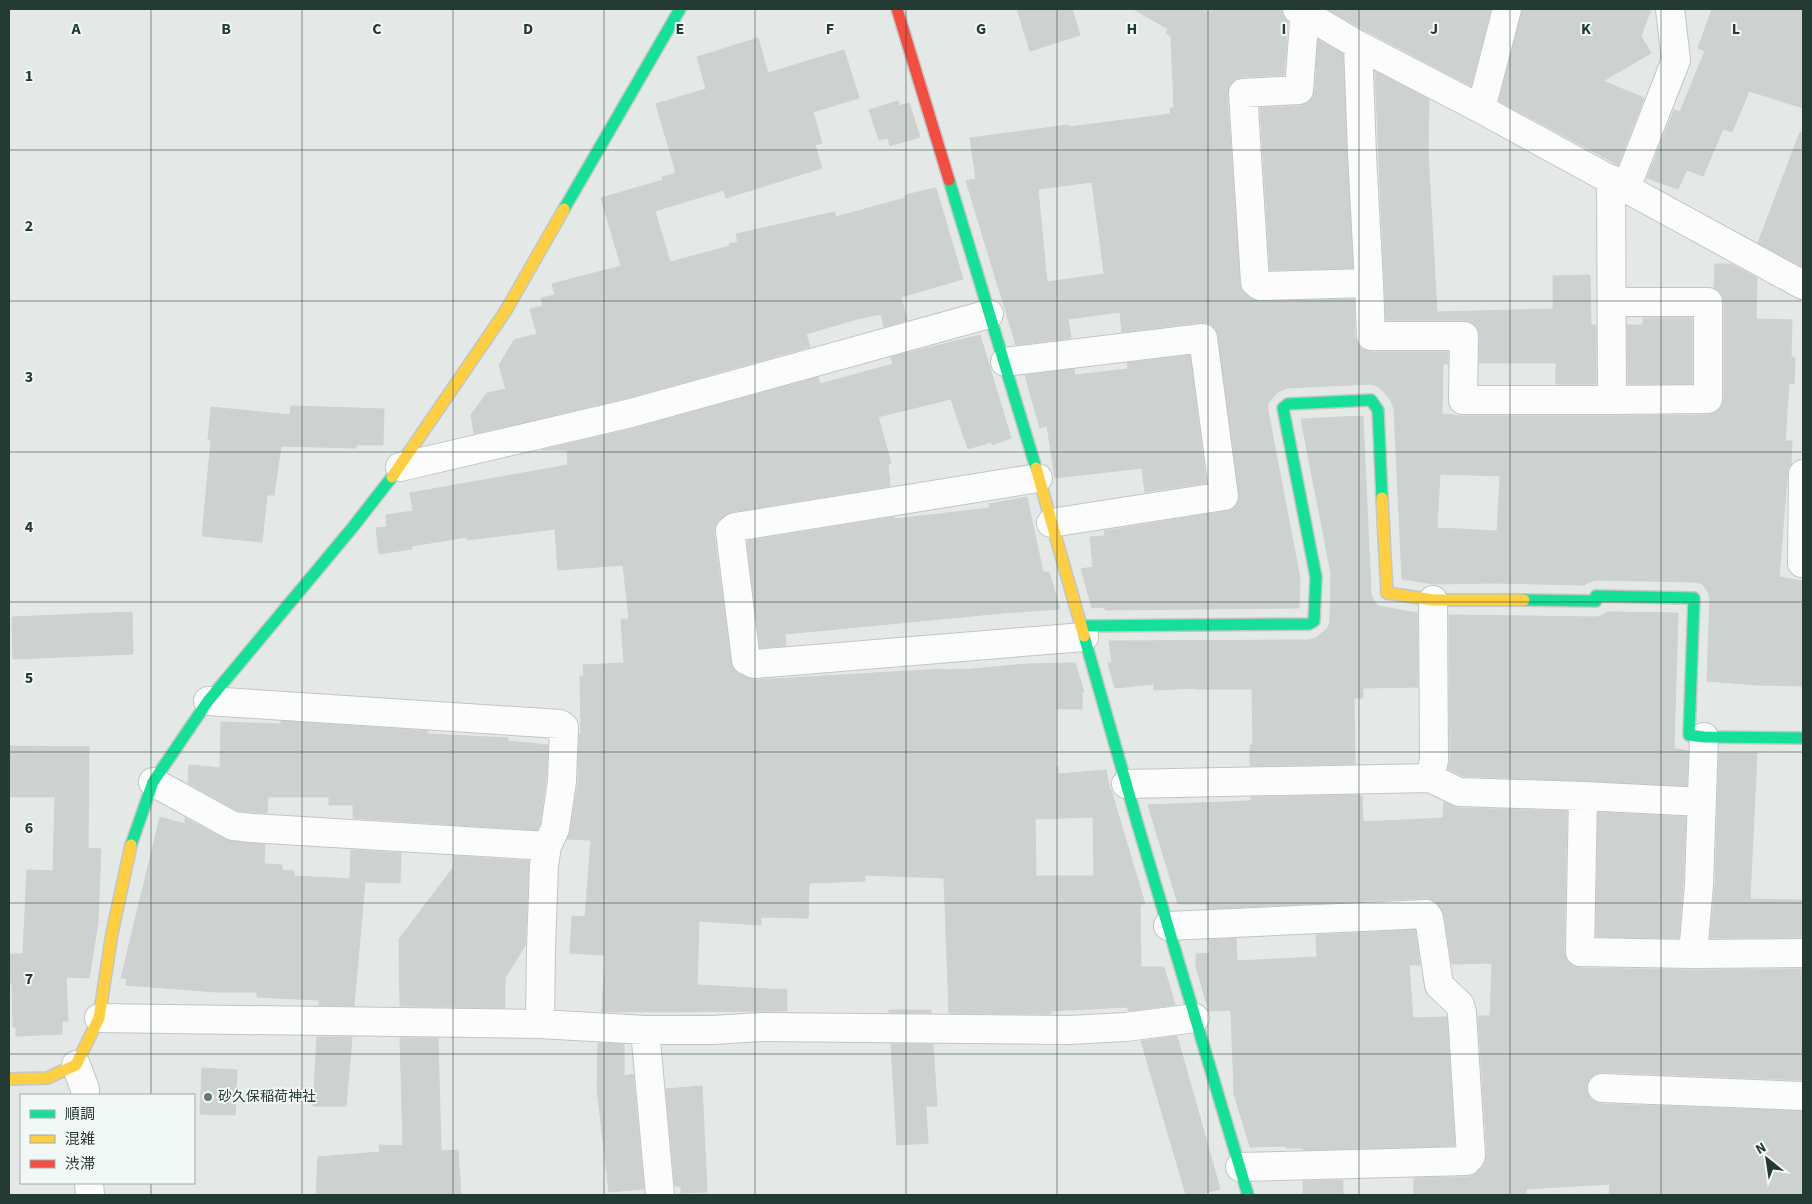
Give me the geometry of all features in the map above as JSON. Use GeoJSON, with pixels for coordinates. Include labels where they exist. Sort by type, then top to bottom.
{"type":"FeatureCollection","features":[{"type":"Feature","properties":{"kind":"street"},"geometry":{"type":"LineString","coordinates":[[9,1079],[47,1078],[76,1066],[99,1018],[112,933],[130,848],[153,782],[208,701],[347,534],[400,467],[505,312],[680,9]]}},
{"type":"Feature","properties":{"kind":"street"},"geometry":{"type":"LineString","coordinates":[[897,9],[1005,362],[1126,784],[1248,1195]]}},
{"type":"Feature","properties":{"kind":"street"},"geometry":{"type":"LineString","coordinates":[[1482,109],[1507,9]]}},
{"type":"Feature","properties":{"kind":"street"},"geometry":{"type":"LineString","coordinates":[[1612,400],[1612,302],[1618,184],[1676,60],[1670,9]]}},
{"type":"Feature","properties":{"kind":"street"},"geometry":{"type":"LineString","coordinates":[[1369,282],[1260,286],[1255,282],[1243,93],[1298,90],[1302,10],[1358,45],[1482,109],[1803,285]]}},
{"type":"Feature","properties":{"kind":"street"},"geometry":{"type":"LineString","coordinates":[[1358,45],[1371,336],[1464,336],[1463,400],[1708,399],[1708,302],[1612,302]]}},
{"type":"Feature","properties":{"kind":"street"},"geometry":{"type":"LineString","coordinates":[[400,467],[631,413],[989,314]]}},
{"type":"Feature","properties":{"kind":"street"},"geometry":{"type":"LineString","coordinates":[[1005,362],[1203,338],[1224,496],[1051,523]]}},
{"type":"Feature","properties":{"kind":"street"},"geometry":{"type":"LineString","coordinates":[[1038,478],[735,527],[730,531],[746,660],[754,664],[1082,631],[1310,624],[1314,621],[1316,577],[1283,408],[1288,404],[1371,400],[1378,410],[1387,593],[1433,600],[1495,599],[1596,602],[1596,596],[1694,598],[1689,735],[1704,737],[1803,738]]}},
{"type":"Feature","properties":{"kind":"street"},"geometry":{"type":"LineString","coordinates":[[1803,474],[1803,563]]}},
{"type":"Feature","properties":{"kind":"street"},"geometry":{"type":"LineString","coordinates":[[1430,778],[1434,760],[1433,600]]}},
{"type":"Feature","properties":{"kind":"street"},"geometry":{"type":"LineString","coordinates":[[208,701],[560,724],[564,728],[562,781],[555,829],[546,846],[540,948],[540,1024]]}},
{"type":"Feature","properties":{"kind":"street"},"geometry":{"type":"LineString","coordinates":[[1693,954],[1699,886],[1704,737]]}},
{"type":"Feature","properties":{"kind":"street"},"geometry":{"type":"LineString","coordinates":[[1126,784],[1430,778],[1459,792],[1702,802]]}},
{"type":"Feature","properties":{"kind":"street"},"geometry":{"type":"LineString","coordinates":[[153,782],[233,826],[546,846]]}},
{"type":"Feature","properties":{"kind":"street"},"geometry":{"type":"LineString","coordinates":[[1583,796],[1580,952],[1803,953]]}},
{"type":"Feature","properties":{"kind":"street"},"geometry":{"type":"LineString","coordinates":[[1168,926],[1426,914],[1429,918],[1439,985],[1460,1005],[1470,1156],[1467,1161],[1240,1167]]}},
{"type":"Feature","properties":{"kind":"street"},"geometry":{"type":"LineString","coordinates":[[99,1018],[540,1024],[645,1030],[713,1030],[761,1027],[1068,1030],[1195,1018]]}},
{"type":"Feature","properties":{"kind":"street"},"geometry":{"type":"LineString","coordinates":[[645,1030],[660,1195]]}},
{"type":"Feature","properties":{"kind":"street"},"geometry":{"type":"LineString","coordinates":[[76,1066],[85,1089],[85,1094]]}},
{"type":"Feature","properties":{"kind":"street"},"geometry":{"type":"LineString","coordinates":[[1602,1088],[1803,1096]]}},
{"type":"Feature","properties":{"kind":"building"},"geometry":{"type":"Polygon","coordinates":[[[1017,9],[1072,9],[1080,35],[1030,51],[1017,9]]]}},
{"type":"Feature","properties":{"kind":"building"},"geometry":{"type":"Polygon","coordinates":[[[1133,9],[1281,9],[1283,16],[1288,22],[1284,75],[1242,77],[1234,80],[1229,86],[1227,94],[1241,289],[1250,298],[1260,302],[1354,299],[1355,337],[1358,345],[1364,350],[1371,352],[1448,352],[1448,364],[1443,364],[1442,414],[1463,416],[1612,416],[1708,415],[1715,413],[1721,407],[1724,399],[1724,302],[1721,294],[1714,288],[1715,264],[1731,264],[1757,278],[1756,319],[1792,320],[1791,357],[1795,358],[1794,384],[1789,383],[1785,441],[1792,441],[1791,465],[1788,467],[1779,577],[1803,581],[1803,686],[1707,681],[1710,598],[1702,584],[1695,582],[1596,580],[1585,585],[1434,584],[1402,579],[1394,409],[1391,401],[1383,391],[1371,384],[1287,388],[1278,392],[1268,403],[1300,578],[1299,608],[1105,610],[1105,607],[1092,608],[1081,569],[1093,567],[1090,537],[1105,536],[1104,531],[1226,511],[1233,508],[1238,502],[1239,494],[1218,335],[1215,328],[1209,323],[1202,322],[1122,332],[1120,312],[1068,319],[1071,338],[1016,345],[966,181],[976,179],[970,138],[1171,114],[1170,108],[1174,108],[1171,36],[1166,33],[1168,29],[1133,9]],[[1092,182],[1038,189],[1047,282],[1104,274],[1092,182]],[[1440,474],[1437,528],[1497,531],[1500,476],[1440,474]]]}},
{"type":"Feature","properties":{"kind":"building"},"geometry":{"type":"Polygon","coordinates":[[[1327,9],[1491,9],[1471,86],[1327,9]]]}},
{"type":"Feature","properties":{"kind":"building"},"geometry":{"type":"Polygon","coordinates":[[[1522,9],[1651,9],[1641,36],[1651,53],[1603,81],[1644,98],[1618,165],[1499,101],[1522,9]]]}},
{"type":"Feature","properties":{"kind":"building"},"geometry":{"type":"Polygon","coordinates":[[[1712,9],[1803,9],[1803,108],[1749,91],[1732,132],[1723,129],[1703,176],[1687,170],[1678,189],[1647,178],[1674,110],[1680,112],[1705,51],[1698,48],[1712,9]]]}},
{"type":"Feature","properties":{"kind":"building"},"geometry":{"type":"Polygon","coordinates":[[[758,38],[768,73],[844,50],[859,98],[813,112],[822,143],[815,145],[822,168],[726,198],[724,190],[655,211],[670,262],[730,246],[729,244],[738,242],[736,234],[834,212],[836,217],[905,198],[905,195],[936,188],[963,279],[901,297],[907,320],[884,327],[881,314],[857,319],[806,334],[810,347],[627,398],[474,434],[471,415],[487,393],[506,389],[499,365],[514,340],[537,334],[530,309],[543,306],[541,298],[555,295],[552,284],[621,266],[601,198],[663,180],[662,177],[676,173],[656,104],[706,89],[697,57],[758,38]]]}},
{"type":"Feature","properties":{"kind":"building"},"geometry":{"type":"Polygon","coordinates":[[[1318,40],[1343,54],[1353,268],[1270,270],[1260,108],[1300,106],[1312,99],[1315,91],[1318,40]]]}},
{"type":"Feature","properties":{"kind":"building"},"geometry":{"type":"Polygon","coordinates":[[[1375,71],[1429,99],[1428,152],[1437,312],[1553,309],[1553,276],[1590,275],[1591,325],[1596,325],[1596,384],[1556,384],[1556,363],[1479,363],[1480,336],[1477,328],[1471,322],[1464,320],[1386,320],[1375,71]]]}},
{"type":"Feature","properties":{"kind":"building"},"geometry":{"type":"Polygon","coordinates":[[[898,101],[899,106],[909,103],[920,137],[890,146],[888,138],[879,140],[869,110],[898,101]]]}},
{"type":"Feature","properties":{"kind":"building"},"geometry":{"type":"Polygon","coordinates":[[[1800,132],[1803,133],[1803,267],[1758,243],[1800,132]]]}},
{"type":"Feature","properties":{"kind":"building"},"geometry":{"type":"Polygon","coordinates":[[[1643,318],[1692,318],[1692,384],[1628,384],[1627,325],[1643,325],[1643,318]]]}},
{"type":"Feature","properties":{"kind":"building"},"geometry":{"type":"Polygon","coordinates":[[[980,335],[1011,438],[992,445],[991,442],[968,449],[951,399],[878,417],[891,463],[888,464],[890,486],[732,512],[720,519],[715,526],[714,533],[731,662],[734,669],[739,674],[755,680],[943,669],[961,670],[1027,664],[1075,663],[1084,692],[1082,692],[1082,709],[1056,709],[1056,767],[1058,767],[1058,774],[1106,770],[1110,790],[1145,904],[1140,904],[1141,967],[1164,967],[1175,1005],[1128,1011],[1128,1007],[1051,1011],[1051,1014],[949,1013],[944,878],[865,875],[865,881],[809,883],[808,918],[761,917],[761,925],[699,921],[697,985],[787,990],[787,1011],[602,1012],[605,955],[570,953],[572,916],[585,917],[591,840],[567,839],[578,782],[579,734],[581,734],[580,676],[584,676],[583,665],[624,663],[621,619],[629,619],[623,565],[558,570],[555,529],[467,540],[467,537],[412,546],[412,549],[379,554],[376,528],[387,527],[386,515],[413,511],[410,493],[568,465],[567,450],[542,450],[635,428],[818,377],[820,384],[893,364],[891,357],[980,335]],[[1093,817],[1035,819],[1036,876],[1094,876],[1093,817]]]}},
{"type":"Feature","properties":{"kind":"building"},"geometry":{"type":"Polygon","coordinates":[[[1190,355],[1206,483],[1145,492],[1142,468],[1055,478],[1047,426],[1040,428],[1025,375],[1074,369],[1075,375],[1128,369],[1127,363],[1190,355]]]}},
{"type":"Feature","properties":{"kind":"building"},"geometry":{"type":"Polygon","coordinates":[[[291,406],[384,409],[383,445],[356,445],[356,448],[281,446],[274,495],[267,495],[262,542],[202,536],[211,440],[208,440],[211,407],[290,415],[291,406]]]}},
{"type":"Feature","properties":{"kind":"building"},"geometry":{"type":"Polygon","coordinates":[[[1363,416],[1371,594],[1378,606],[1417,613],[1418,687],[1363,688],[1363,698],[1354,698],[1355,764],[1250,766],[1250,745],[1253,745],[1252,689],[1194,688],[1154,690],[1154,684],[1115,688],[1108,663],[1112,663],[1109,641],[1309,640],[1317,637],[1327,629],[1330,622],[1331,574],[1301,419],[1363,416]]]}},
{"type":"Feature","properties":{"kind":"building"},"geometry":{"type":"Polygon","coordinates":[[[1027,497],[1043,572],[1049,572],[1060,609],[785,634],[786,646],[760,648],[747,541],[895,517],[895,519],[990,508],[989,504],[1027,497]]]}},
{"type":"Feature","properties":{"kind":"building"},"geometry":{"type":"Polygon","coordinates":[[[132,612],[133,654],[13,659],[12,617],[132,612]]]}},
{"type":"Feature","properties":{"kind":"building"},"geometry":{"type":"Polygon","coordinates":[[[1607,612],[1678,613],[1674,748],[1688,751],[1687,786],[1463,776],[1448,769],[1450,760],[1449,615],[1596,617],[1607,612]]]}},
{"type":"Feature","properties":{"kind":"building"},"geometry":{"type":"Polygon","coordinates":[[[281,721],[428,731],[428,734],[508,738],[508,741],[548,745],[546,780],[540,824],[537,830],[353,818],[353,805],[329,805],[329,797],[268,797],[267,813],[238,811],[188,783],[189,765],[220,768],[221,722],[281,724],[281,721]]]}},
{"type":"Feature","properties":{"kind":"building"},"geometry":{"type":"Polygon","coordinates":[[[9,746],[89,747],[88,848],[101,849],[98,923],[89,978],[66,977],[68,1021],[62,1021],[62,1034],[16,1036],[16,1027],[13,1027],[12,983],[9,983],[9,954],[23,954],[27,870],[53,871],[55,797],[9,797],[9,746]]]}},
{"type":"Feature","properties":{"kind":"building"},"geometry":{"type":"Polygon","coordinates":[[[1719,753],[1757,753],[1750,899],[1803,900],[1803,937],[1710,938],[1715,886],[1719,753]]]}},
{"type":"Feature","properties":{"kind":"building"},"geometry":{"type":"Polygon","coordinates":[[[1362,796],[1363,822],[1443,818],[1444,802],[1458,808],[1567,811],[1564,952],[1572,966],[1580,968],[1693,970],[1803,969],[1803,1080],[1603,1072],[1595,1074],[1589,1079],[1586,1088],[1588,1095],[1593,1101],[1601,1104],[1803,1111],[1803,1195],[1609,1195],[1610,1184],[1526,1189],[1526,1195],[1414,1195],[1414,1178],[1468,1177],[1474,1175],[1484,1165],[1487,1155],[1478,1016],[1490,1016],[1492,963],[1452,964],[1444,915],[1438,904],[1426,898],[1207,909],[1207,904],[1178,904],[1148,805],[1250,801],[1251,797],[1362,796]]]}},
{"type":"Feature","properties":{"kind":"building"},"geometry":{"type":"Polygon","coordinates":[[[1598,812],[1686,817],[1679,938],[1596,937],[1598,812]]]}},
{"type":"Feature","properties":{"kind":"building"},"geometry":{"type":"Polygon","coordinates":[[[160,817],[185,824],[185,818],[226,840],[265,844],[264,864],[282,865],[282,870],[294,871],[294,876],[350,879],[351,850],[401,853],[400,883],[365,882],[354,1006],[319,1005],[319,1000],[257,997],[257,992],[216,992],[126,985],[127,979],[121,978],[160,817]]]}},
{"type":"Feature","properties":{"kind":"building"},"geometry":{"type":"Polygon","coordinates":[[[454,856],[529,861],[525,946],[505,978],[505,1008],[400,1006],[399,939],[453,868],[454,856]]]}},
{"type":"Feature","properties":{"kind":"building"},"geometry":{"type":"Polygon","coordinates":[[[1415,930],[1420,965],[1409,965],[1413,1018],[1447,1017],[1455,1146],[1303,1150],[1303,1148],[1286,1148],[1286,1146],[1250,1147],[1234,1094],[1231,1010],[1209,1011],[1196,967],[1196,954],[1210,953],[1209,940],[1236,938],[1237,961],[1317,957],[1316,935],[1415,930]]]}},
{"type":"Feature","properties":{"kind":"building"},"geometry":{"type":"Polygon","coordinates":[[[889,1010],[931,1010],[931,1013],[889,1013],[889,1010]]]}},
{"type":"Feature","properties":{"kind":"building"},"geometry":{"type":"Polygon","coordinates":[[[1177,1036],[1220,1189],[1198,1195],[1186,1195],[1141,1041],[1177,1036]]]}},
{"type":"Feature","properties":{"kind":"building"},"geometry":{"type":"Polygon","coordinates":[[[317,1037],[352,1037],[346,1106],[313,1106],[317,1037]]]}},
{"type":"Feature","properties":{"kind":"building"},"geometry":{"type":"Polygon","coordinates":[[[400,1038],[438,1038],[441,1151],[458,1150],[461,1195],[316,1195],[318,1157],[380,1152],[379,1145],[403,1146],[400,1038]]]}},
{"type":"Feature","properties":{"kind":"building"},"geometry":{"type":"Polygon","coordinates":[[[598,1043],[624,1044],[624,1076],[633,1074],[644,1189],[609,1192],[597,1089],[598,1043]]]}},
{"type":"Feature","properties":{"kind":"building"},"geometry":{"type":"Polygon","coordinates":[[[891,1044],[933,1044],[937,1106],[926,1106],[928,1143],[897,1145],[891,1044]]]}},
{"type":"Feature","properties":{"kind":"building"},"geometry":{"type":"Polygon","coordinates":[[[202,1068],[237,1070],[235,1115],[200,1114],[202,1068]]]}},
{"type":"Feature","properties":{"kind":"building"},"geometry":{"type":"Polygon","coordinates":[[[702,1086],[707,1192],[681,1193],[681,1186],[675,1186],[666,1089],[702,1086]]]}},
{"type":"Feature","properties":{"kind":"building"},"geometry":{"type":"Polygon","coordinates":[[[1343,1180],[1343,1195],[1303,1195],[1303,1181],[1343,1180]]]}},
{"type":"Feature","properties":{"kind":"traffic: fast"},"geometry":{"type":"LineString","coordinates":[[564,209],[680,9]]}},
{"type":"Feature","properties":{"kind":"traffic: fast"},"geometry":{"type":"LineString","coordinates":[[949,180],[1036,468]]}},
{"type":"Feature","properties":{"kind":"traffic: fast"},"geometry":{"type":"LineString","coordinates":[[1081,626],[1309,624],[1314,621],[1316,577],[1283,408],[1288,404],[1371,400],[1378,410],[1382,498]]}},
{"type":"Feature","properties":{"kind":"traffic: fast"},"geometry":{"type":"LineString","coordinates":[[131,845],[153,782],[208,701],[353,527],[392,477]]}},
{"type":"Feature","properties":{"kind":"traffic: fast"},"geometry":{"type":"LineString","coordinates":[[1524,600],[1596,601],[1596,596],[1694,598],[1689,735],[1704,737],[1803,738]]}},
{"type":"Feature","properties":{"kind":"traffic: fast"},"geometry":{"type":"LineString","coordinates":[[1084,636],[1139,829],[1248,1195]]}},
{"type":"Feature","properties":{"kind":"traffic: slow"},"geometry":{"type":"LineString","coordinates":[[392,477],[505,312],[564,209]]}},
{"type":"Feature","properties":{"kind":"traffic: slow"},"geometry":{"type":"LineString","coordinates":[[1036,468],[1084,636]]}},
{"type":"Feature","properties":{"kind":"traffic: slow"},"geometry":{"type":"LineString","coordinates":[[1382,498],[1387,593],[1433,600],[1524,600]]}},
{"type":"Feature","properties":{"kind":"traffic: slow"},"geometry":{"type":"LineString","coordinates":[[9,1079],[47,1078],[76,1065],[99,1018],[112,933],[131,845]]}},
{"type":"Feature","properties":{"kind":"traffic: jam"},"geometry":{"type":"LineString","coordinates":[[897,9],[949,180]]}},
{"type":"Feature","properties":{"kind":"place","name":"砂久保稲荷神社"},"geometry":{"type":"Point","coordinates":[208,1097]}}]}
